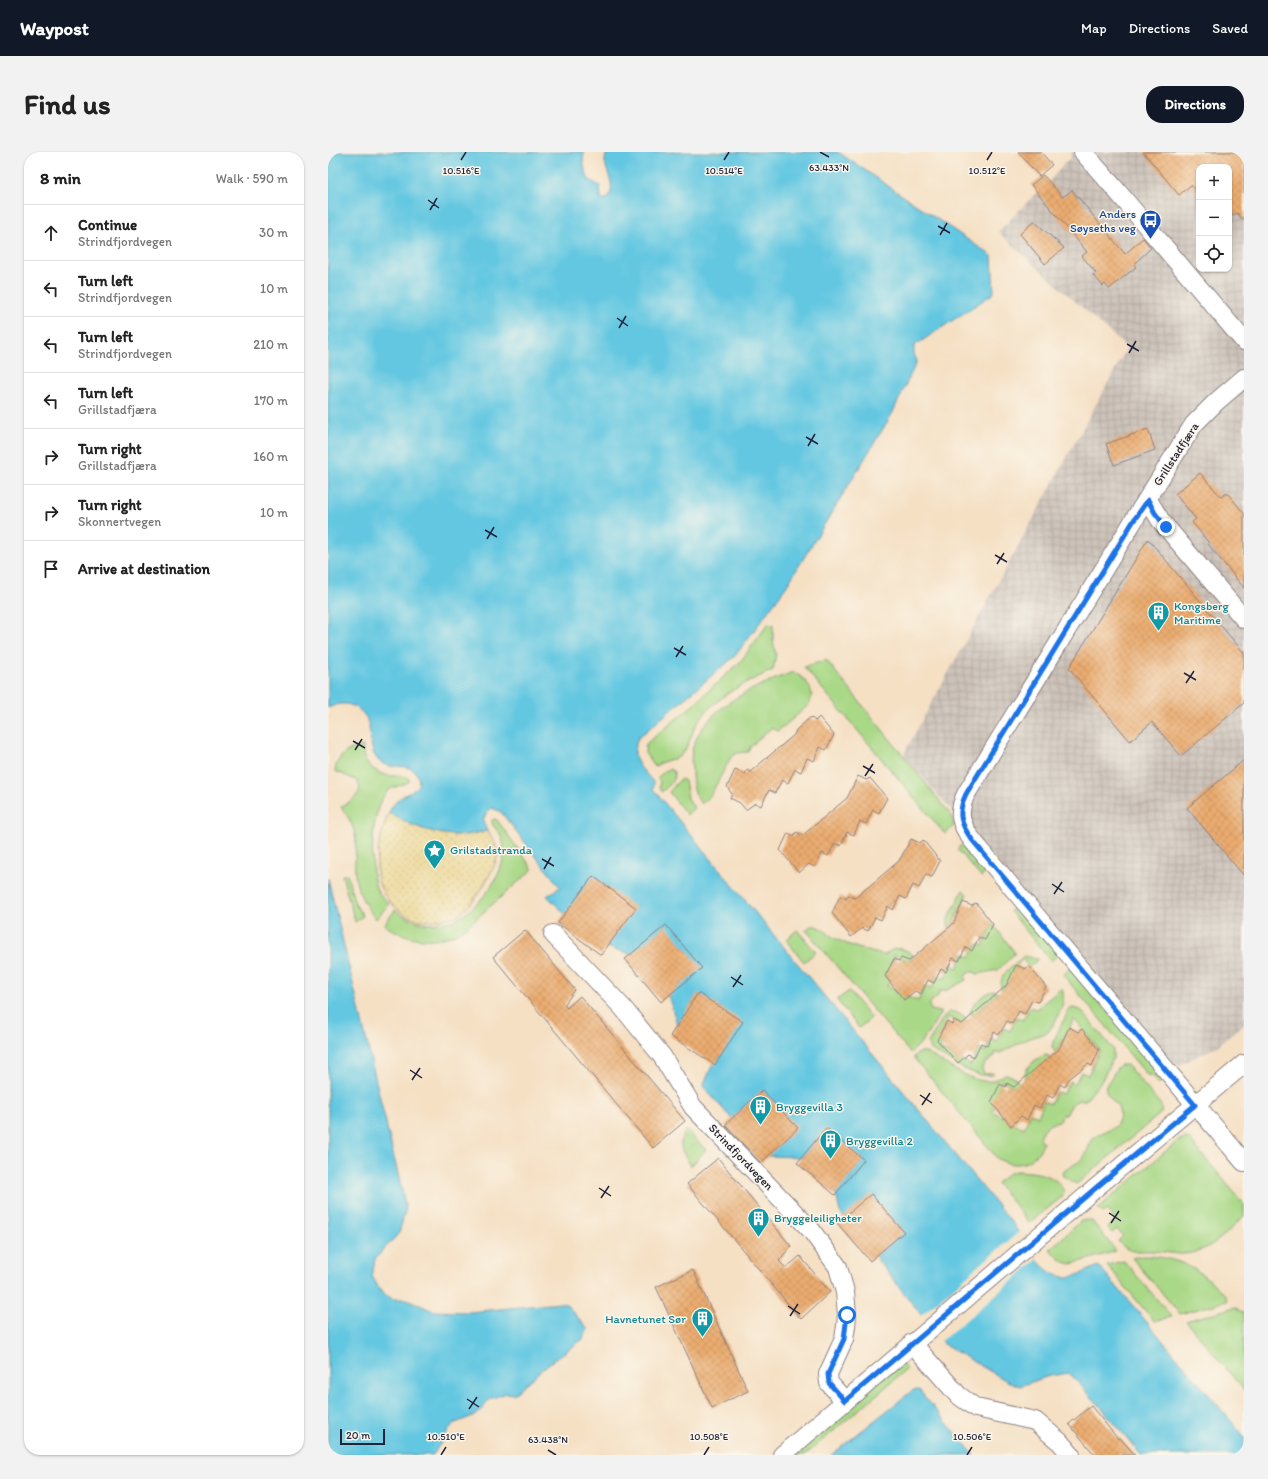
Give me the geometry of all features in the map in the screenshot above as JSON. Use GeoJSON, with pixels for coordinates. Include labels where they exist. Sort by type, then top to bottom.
{"type":"FeatureCollection","features":[{"type":"Feature","properties":{"kind":"street"},"geometry":{"type":"LineString","coordinates":[[1083,152],[1117,190],[1244,341]]}},
{"type":"Feature","properties":{"kind":"street","name":"Grillstadfjæra"},"geometry":{"type":"LineString","coordinates":[[1244,378],[1216,402],[1194,424],[1172,457],[1148,500],[966,794],[960,810],[965,828],[973,841],[1244,1162]]}},
{"type":"Feature","properties":{"kind":"street"},"geometry":{"type":"LineString","coordinates":[[1148,500],[1161,521],[1244,620]]}},
{"type":"Feature","properties":{"kind":"street","name":"Strindfjordvegen"},"geometry":{"type":"LineString","coordinates":[[553,934],[623,1008],[662,1056],[693,1108],[811,1230],[838,1267],[845,1292],[847,1315],[846,1326],[844,1339],[828,1374],[829,1383],[845,1401]]}},
{"type":"Feature","properties":{"kind":"street"},"geometry":{"type":"LineString","coordinates":[[782,1455],[1244,1064]]}},
{"type":"Feature","properties":{"kind":"street"},"geometry":{"type":"LineString","coordinates":[[919,1338],[958,1395],[976,1408],[1035,1421],[1060,1442],[1071,1455]]}},
{"type":"Feature","properties":{"kind":"shaded area"},"geometry":{"type":"Polygon","coordinates":[[[1071,152],[1244,152],[1244,1024],[1216,1047],[1176,1067],[903,755],[1127,348],[998,232],[1070,159],[1071,152]]]}},
{"type":"Feature","properties":{"kind":"green space"},"geometry":{"type":"Polygon","coordinates":[[[768,624],[773,625],[773,641],[776,654],[773,670],[743,684],[715,703],[707,710],[697,723],[687,747],[682,754],[678,757],[662,762],[655,767],[645,753],[646,744],[692,706],[741,661],[768,624]]]}},
{"type":"Feature","properties":{"kind":"green space"},"geometry":{"type":"Polygon","coordinates":[[[826,660],[952,816],[954,826],[945,834],[804,667],[826,660]]]}},
{"type":"Feature","properties":{"kind":"green space"},"geometry":{"type":"Polygon","coordinates":[[[793,672],[805,681],[810,689],[811,699],[809,704],[778,731],[771,728],[750,747],[748,752],[737,753],[731,757],[710,796],[701,804],[694,787],[691,762],[692,750],[698,735],[708,721],[719,710],[733,700],[763,684],[793,672]]]}},
{"type":"Feature","properties":{"kind":"green space"},"geometry":{"type":"Polygon","coordinates":[[[363,746],[365,760],[374,769],[387,776],[402,776],[409,779],[409,782],[392,788],[386,793],[379,804],[376,815],[372,857],[373,871],[377,890],[389,904],[376,919],[367,907],[357,886],[355,870],[355,835],[348,816],[341,807],[356,796],[360,789],[359,784],[356,780],[335,771],[338,761],[344,754],[348,751],[363,746]]]}},
{"type":"Feature","properties":{"kind":"green space"},"geometry":{"type":"Polygon","coordinates":[[[670,769],[674,772],[673,781],[661,792],[659,787],[660,781],[657,778],[665,771],[670,769]]]}},
{"type":"Feature","properties":{"kind":"green space"},"geometry":{"type":"Polygon","coordinates":[[[682,779],[685,781],[688,798],[694,808],[687,815],[669,792],[682,779]]]}},
{"type":"Feature","properties":{"kind":"green space"},"geometry":{"type":"Polygon","coordinates":[[[492,820],[497,820],[532,870],[463,930],[453,935],[433,939],[413,938],[384,925],[395,910],[405,917],[416,921],[435,924],[457,919],[476,904],[492,885],[502,863],[504,852],[503,842],[492,824],[492,820]]]}},
{"type":"Feature","properties":{"kind":"green space"},"geometry":{"type":"Polygon","coordinates":[[[965,842],[989,870],[981,877],[957,849],[965,842]]]}},
{"type":"Feature","properties":{"kind":"green space"},"geometry":{"type":"Polygon","coordinates":[[[347,874],[355,904],[363,916],[355,922],[342,875],[347,874]]]}},
{"type":"Feature","properties":{"kind":"green space"},"geometry":{"type":"Polygon","coordinates":[[[963,890],[967,894],[952,924],[948,927],[948,919],[963,890]]]}},
{"type":"Feature","properties":{"kind":"green space"},"geometry":{"type":"Polygon","coordinates":[[[1015,901],[1059,954],[1051,961],[1010,911],[1015,907],[1012,903],[1015,901]]]}},
{"type":"Feature","properties":{"kind":"green space"},"geometry":{"type":"Polygon","coordinates":[[[993,924],[1015,953],[998,970],[977,974],[974,972],[969,972],[965,977],[966,980],[945,991],[940,991],[938,996],[929,1005],[931,1010],[941,1012],[924,1039],[910,1053],[806,930],[811,926],[817,926],[845,943],[884,955],[895,949],[910,952],[914,956],[908,961],[895,955],[885,976],[889,981],[887,986],[897,991],[904,999],[908,997],[918,1001],[925,987],[931,989],[938,976],[944,979],[951,965],[957,968],[964,954],[970,957],[977,944],[983,946],[993,924]]]}},
{"type":"Feature","properties":{"kind":"green space"},"geometry":{"type":"Polygon","coordinates":[[[797,930],[816,952],[804,962],[786,940],[797,930]]]}},
{"type":"Feature","properties":{"kind":"green space"},"geometry":{"type":"Polygon","coordinates":[[[1024,956],[1038,959],[1029,967],[1022,959],[1008,983],[1002,990],[1002,979],[1007,970],[1024,956]]]}},
{"type":"Feature","properties":{"kind":"green space"},"geometry":{"type":"Polygon","coordinates":[[[1071,968],[1164,1079],[1159,1084],[1151,1074],[1148,1076],[1063,975],[1071,968]]]}},
{"type":"Feature","properties":{"kind":"green space"},"geometry":{"type":"Polygon","coordinates":[[[1062,988],[1062,1005],[1055,1022],[1048,1032],[1027,1039],[1000,1053],[996,1052],[995,1056],[984,1064],[982,1068],[983,1072],[986,1074],[994,1074],[988,1076],[971,1072],[952,1063],[930,1049],[928,1043],[945,1015],[949,1012],[956,1013],[967,1020],[962,1024],[948,1017],[938,1039],[942,1045],[940,1049],[971,1065],[979,1049],[985,1052],[991,1039],[997,1042],[1004,1028],[1010,1031],[1017,1017],[1023,1020],[1030,1007],[1036,1009],[1062,988]]]}},
{"type":"Feature","properties":{"kind":"green space"},"geometry":{"type":"Polygon","coordinates":[[[849,991],[871,1018],[859,1028],[837,1000],[849,991]]]}},
{"type":"Feature","properties":{"kind":"green space"},"geometry":{"type":"Polygon","coordinates":[[[994,991],[998,993],[972,1015],[970,1012],[977,1002],[987,994],[994,991]]]}},
{"type":"Feature","properties":{"kind":"green space"},"geometry":{"type":"Polygon","coordinates":[[[1073,1008],[1081,1010],[1113,1049],[1113,1058],[1102,1080],[1086,1100],[1076,1101],[1066,1115],[1061,1117],[1061,1120],[1050,1124],[1045,1128],[1040,1138],[1043,1144],[1035,1156],[1024,1163],[1018,1164],[1012,1164],[998,1159],[913,1057],[920,1052],[924,1052],[956,1071],[984,1081],[992,1081],[1006,1074],[1012,1076],[1020,1083],[1016,1087],[1002,1081],[992,1102],[995,1106],[992,1111],[1005,1118],[1011,1126],[1014,1123],[1024,1128],[1031,1113],[1038,1116],[1044,1102],[1050,1104],[1057,1092],[1063,1094],[1070,1081],[1075,1084],[1081,1072],[1088,1075],[1100,1050],[1074,1019],[1055,1052],[1052,1047],[1053,1042],[1069,1010],[1073,1008]]]}},
{"type":"Feature","properties":{"kind":"green space"},"geometry":{"type":"Polygon","coordinates":[[[1046,1055],[1050,1057],[1025,1079],[1026,1071],[1031,1064],[1038,1058],[1046,1055]]]}},
{"type":"Feature","properties":{"kind":"green space"},"geometry":{"type":"Polygon","coordinates":[[[1120,1065],[1127,1065],[1160,1104],[1162,1108],[1161,1113],[1076,1184],[1062,1175],[1063,1172],[1083,1158],[1095,1137],[1112,1129],[1118,1122],[1120,1116],[1119,1110],[1108,1094],[1106,1086],[1120,1065]]]}},
{"type":"Feature","properties":{"kind":"green space"},"geometry":{"type":"Polygon","coordinates":[[[686,1130],[706,1150],[691,1166],[681,1148],[681,1141],[686,1130]]]}},
{"type":"Feature","properties":{"kind":"green space"},"geometry":{"type":"Polygon","coordinates":[[[1184,1138],[1189,1139],[1244,1204],[1244,1216],[1217,1241],[1192,1253],[1174,1254],[1156,1251],[1133,1251],[1126,1248],[1118,1241],[1123,1236],[1117,1229],[1112,1233],[1108,1228],[1115,1220],[1107,1210],[1103,1213],[1098,1208],[1178,1141],[1184,1138]]]}},
{"type":"Feature","properties":{"kind":"green space"},"geometry":{"type":"Polygon","coordinates":[[[1016,1171],[1037,1173],[1050,1177],[1061,1186],[1064,1192],[1062,1197],[1029,1223],[997,1183],[1009,1173],[1016,1171]]]}},
{"type":"Feature","properties":{"kind":"green space"},"geometry":{"type":"Polygon","coordinates":[[[1081,1221],[1092,1221],[1116,1251],[1072,1264],[1062,1261],[1050,1249],[1081,1221]]]}},
{"type":"Feature","properties":{"kind":"green space"},"geometry":{"type":"Polygon","coordinates":[[[1153,1256],[1173,1260],[1191,1268],[1200,1273],[1216,1286],[1224,1294],[1227,1301],[1180,1314],[1132,1258],[1153,1256]]]}},
{"type":"Feature","properties":{"kind":"green space"},"geometry":{"type":"Polygon","coordinates":[[[1124,1261],[1172,1317],[1154,1321],[1107,1265],[1124,1261]]]}},
{"type":"Feature","properties":{"kind":"green space"},"geometry":{"type":"Polygon","coordinates":[[[1235,1307],[1244,1314],[1244,1390],[1186,1321],[1235,1307]]]}},
{"type":"Feature","properties":{"kind":"green space"},"geometry":{"type":"Polygon","coordinates":[[[901,1363],[907,1369],[805,1455],[792,1455],[901,1363]]]}},
{"type":"Feature","properties":{"kind":"sand","name":"Grilstadstranda"},"geometry":{"type":"Polygon","coordinates":[[[389,813],[426,830],[446,834],[471,834],[487,831],[497,849],[497,858],[492,871],[480,891],[462,913],[444,919],[428,921],[419,920],[412,918],[399,910],[388,899],[380,886],[377,863],[383,828],[389,813]]]}},
{"type":"Feature","properties":{"kind":"water"},"geometry":{"type":"Polygon","coordinates":[[[328,152],[584,152],[583,163],[588,179],[600,186],[601,199],[607,199],[610,194],[611,185],[605,162],[607,152],[838,152],[992,256],[994,293],[914,346],[914,354],[917,361],[892,414],[786,587],[735,656],[638,738],[635,752],[636,758],[641,768],[654,783],[653,789],[1013,1224],[1029,1250],[1043,1266],[1059,1276],[1069,1277],[1081,1274],[1099,1266],[1244,1436],[1244,1455],[1141,1455],[1101,1407],[1069,1373],[1049,1376],[1020,1386],[1007,1381],[945,1345],[840,1212],[834,1185],[803,1157],[764,1156],[703,1086],[716,1057],[678,1027],[667,992],[633,955],[604,946],[575,924],[547,896],[560,887],[501,812],[492,808],[487,812],[483,820],[487,831],[466,835],[446,834],[426,830],[389,813],[399,799],[419,784],[418,776],[409,768],[391,766],[379,761],[372,749],[367,720],[363,713],[357,708],[343,704],[328,708],[328,152]]]}},
{"type":"Feature","properties":{"kind":"water"},"geometry":{"type":"Polygon","coordinates":[[[328,878],[406,1208],[399,1233],[375,1259],[372,1276],[381,1292],[393,1299],[407,1299],[433,1311],[469,1312],[560,1303],[566,1304],[588,1329],[583,1339],[547,1365],[514,1394],[506,1393],[490,1399],[478,1414],[453,1424],[433,1455],[328,1455],[328,878]]]}},
{"type":"Feature","properties":{"kind":"water"},"geometry":{"type":"Polygon","coordinates":[[[913,1390],[919,1390],[974,1455],[831,1455],[913,1390]]]}},
{"type":"Feature","properties":{"kind":"pier"},"geometry":{"type":"Polygon","coordinates":[[[1020,1231],[1039,1258],[940,1342],[920,1316],[1020,1231]]]}},
{"type":"Feature","properties":{"kind":"building"},"geometry":{"type":"Polygon","coordinates":[[[1018,152],[1041,152],[1052,165],[1039,176],[1018,152]]]}},
{"type":"Feature","properties":{"kind":"building"},"geometry":{"type":"Polygon","coordinates":[[[1143,152],[1244,152],[1244,221],[1237,213],[1232,216],[1232,164],[1196,164],[1196,191],[1191,185],[1179,195],[1143,152]]]}},
{"type":"Feature","properties":{"kind":"building"},"geometry":{"type":"Polygon","coordinates":[[[1043,175],[1063,197],[1072,190],[1125,254],[1143,238],[1151,248],[1134,264],[1136,267],[1109,289],[1105,284],[1103,286],[1093,275],[1096,273],[1082,256],[1087,252],[1031,185],[1043,175]]]}},
{"type":"Feature","properties":{"kind":"building"},"geometry":{"type":"Polygon","coordinates":[[[1034,221],[1064,248],[1045,264],[1020,234],[1034,221]]]}},
{"type":"Feature","properties":{"kind":"building"},"geometry":{"type":"Polygon","coordinates":[[[1148,429],[1155,450],[1114,465],[1106,444],[1148,429]]]}},
{"type":"Feature","properties":{"kind":"building"},"geometry":{"type":"Polygon","coordinates":[[[1200,473],[1221,497],[1227,493],[1244,513],[1244,588],[1208,544],[1209,543],[1192,522],[1196,519],[1175,494],[1200,473]]]}},
{"type":"Feature","properties":{"kind":"building","name":"Kongsberg Maritime"},"geometry":{"type":"Polygon","coordinates":[[[1148,539],[1244,653],[1244,703],[1181,756],[1152,722],[1130,741],[1069,668],[1148,539]]]}},
{"type":"Feature","properties":{"kind":"building"},"geometry":{"type":"Polygon","coordinates":[[[811,717],[815,721],[819,717],[834,735],[826,750],[820,747],[814,761],[807,758],[801,772],[795,769],[788,783],[782,780],[775,793],[769,790],[761,806],[755,803],[746,810],[740,803],[730,798],[732,794],[727,787],[735,770],[745,774],[747,770],[750,772],[794,735],[796,730],[811,717]]]}},
{"type":"Feature","properties":{"kind":"building"},"geometry":{"type":"Polygon","coordinates":[[[1244,760],[1244,876],[1187,808],[1244,760]]]}},
{"type":"Feature","properties":{"kind":"building"},"geometry":{"type":"Polygon","coordinates":[[[858,776],[866,780],[870,778],[887,798],[879,813],[873,810],[866,824],[860,821],[854,835],[847,832],[841,846],[835,843],[828,856],[822,853],[815,867],[809,864],[799,873],[780,850],[788,833],[794,836],[796,832],[803,835],[847,798],[858,776]]]}},
{"type":"Feature","properties":{"kind":"building"},"geometry":{"type":"Polygon","coordinates":[[[911,839],[920,843],[923,840],[940,861],[932,877],[926,874],[919,888],[913,885],[906,899],[900,896],[893,910],[888,906],[881,920],[875,917],[868,931],[862,928],[851,937],[832,913],[840,896],[846,899],[848,895],[855,898],[899,861],[911,839]]]}},
{"type":"Feature","properties":{"kind":"building"},"geometry":{"type":"Polygon","coordinates":[[[593,876],[636,908],[601,955],[558,923],[593,876]]]}},
{"type":"Feature","properties":{"kind":"building"},"geometry":{"type":"Polygon","coordinates":[[[963,902],[972,906],[976,903],[993,924],[985,940],[979,937],[972,951],[966,947],[959,961],[953,958],[946,972],[941,969],[934,983],[928,980],[921,994],[915,991],[904,1000],[885,976],[894,959],[899,961],[901,958],[909,961],[953,924],[963,902]]]}},
{"type":"Feature","properties":{"kind":"building"},"geometry":{"type":"Polygon","coordinates":[[[666,925],[702,968],[661,1002],[625,959],[666,925]]]}},
{"type":"Feature","properties":{"kind":"building"},"geometry":{"type":"Polygon","coordinates":[[[525,930],[575,990],[564,1005],[567,1008],[580,996],[685,1121],[653,1148],[493,957],[525,930]]]}},
{"type":"Feature","properties":{"kind":"building"},"geometry":{"type":"Polygon","coordinates":[[[1016,965],[1025,969],[1029,966],[1046,987],[1038,1002],[1032,1000],[1025,1014],[1019,1011],[1012,1024],[1007,1021],[999,1035],[994,1032],[987,1046],[981,1043],[974,1057],[968,1054],[958,1063],[937,1040],[947,1021],[952,1024],[954,1020],[962,1024],[1006,986],[1016,965]]]}},
{"type":"Feature","properties":{"kind":"building"},"geometry":{"type":"Polygon","coordinates":[[[698,993],[743,1022],[715,1065],[670,1036],[698,993]]]}},
{"type":"Feature","properties":{"kind":"building"},"geometry":{"type":"Polygon","coordinates":[[[1069,1027],[1078,1032],[1082,1029],[1099,1050],[1092,1066],[1088,1064],[1069,1079],[1065,1087],[1060,1084],[1053,1098],[1047,1095],[1040,1108],[1034,1105],[1027,1120],[1021,1116],[1011,1126],[991,1102],[1000,1084],[1006,1087],[1007,1083],[1014,1087],[1059,1049],[1069,1027]]]}},
{"type":"Feature","properties":{"kind":"building","name":"Bryggevilla 3"},"geometry":{"type":"Polygon","coordinates":[[[762,1090],[798,1128],[761,1163],[725,1125],[762,1090]]]}},
{"type":"Feature","properties":{"kind":"building","name":"Bryggevilla 2"},"geometry":{"type":"Polygon","coordinates":[[[826,1128],[864,1160],[835,1195],[797,1163],[826,1128]]]}},
{"type":"Feature","properties":{"kind":"building","name":"Bryggeleiligheter"},"geometry":{"type":"Polygon","coordinates":[[[718,1158],[791,1246],[779,1261],[786,1268],[800,1256],[830,1292],[801,1319],[687,1184],[718,1158]]]}},
{"type":"Feature","properties":{"kind":"building"},"geometry":{"type":"Polygon","coordinates":[[[871,1194],[904,1232],[870,1261],[837,1223],[871,1194]]]}},
{"type":"Feature","properties":{"kind":"building","name":"Havnetunet Sør"},"geometry":{"type":"Polygon","coordinates":[[[693,1270],[748,1391],[712,1408],[656,1287],[693,1270]]]}},
{"type":"Feature","properties":{"kind":"building"},"geometry":{"type":"Polygon","coordinates":[[[1091,1406],[1118,1439],[1120,1438],[1135,1455],[1095,1455],[1069,1424],[1091,1406]]]}},
{"type":"Feature","properties":{"kind":"place","name":"Anders Søyseths veg"},"geometry":{"type":"Point","coordinates":[1151,240]}},
{"type":"Feature","properties":{"kind":"place","name":"Kongsberg Maritime"},"geometry":{"type":"Point","coordinates":[1159,632]}},
{"type":"Feature","properties":{"kind":"place","name":"Grilstadstranda"},"geometry":{"type":"Point","coordinates":[435,870]}},
{"type":"Feature","properties":{"kind":"place","name":"Bryggevilla 3"},"geometry":{"type":"Point","coordinates":[761,1126]}},
{"type":"Feature","properties":{"kind":"place","name":"Bryggevilla 2"},"geometry":{"type":"Point","coordinates":[830,1160]}},
{"type":"Feature","properties":{"kind":"place","name":"Bryggeleiligheter"},"geometry":{"type":"Point","coordinates":[759,1238]}},
{"type":"Feature","properties":{"kind":"place","name":"Havnetunet Sør"},"geometry":{"type":"Point","coordinates":[702,1338]}},
{"type":"Feature","properties":{"kind":"route"},"geometry":{"type":"LineString","coordinates":[[847,1315],[844,1339],[828,1374],[829,1383],[845,1401],[1195,1105],[969,836],[962,820],[960,810],[966,794],[989,755],[1134,520],[1148,500],[1155,513],[1166,527]]}}]}
